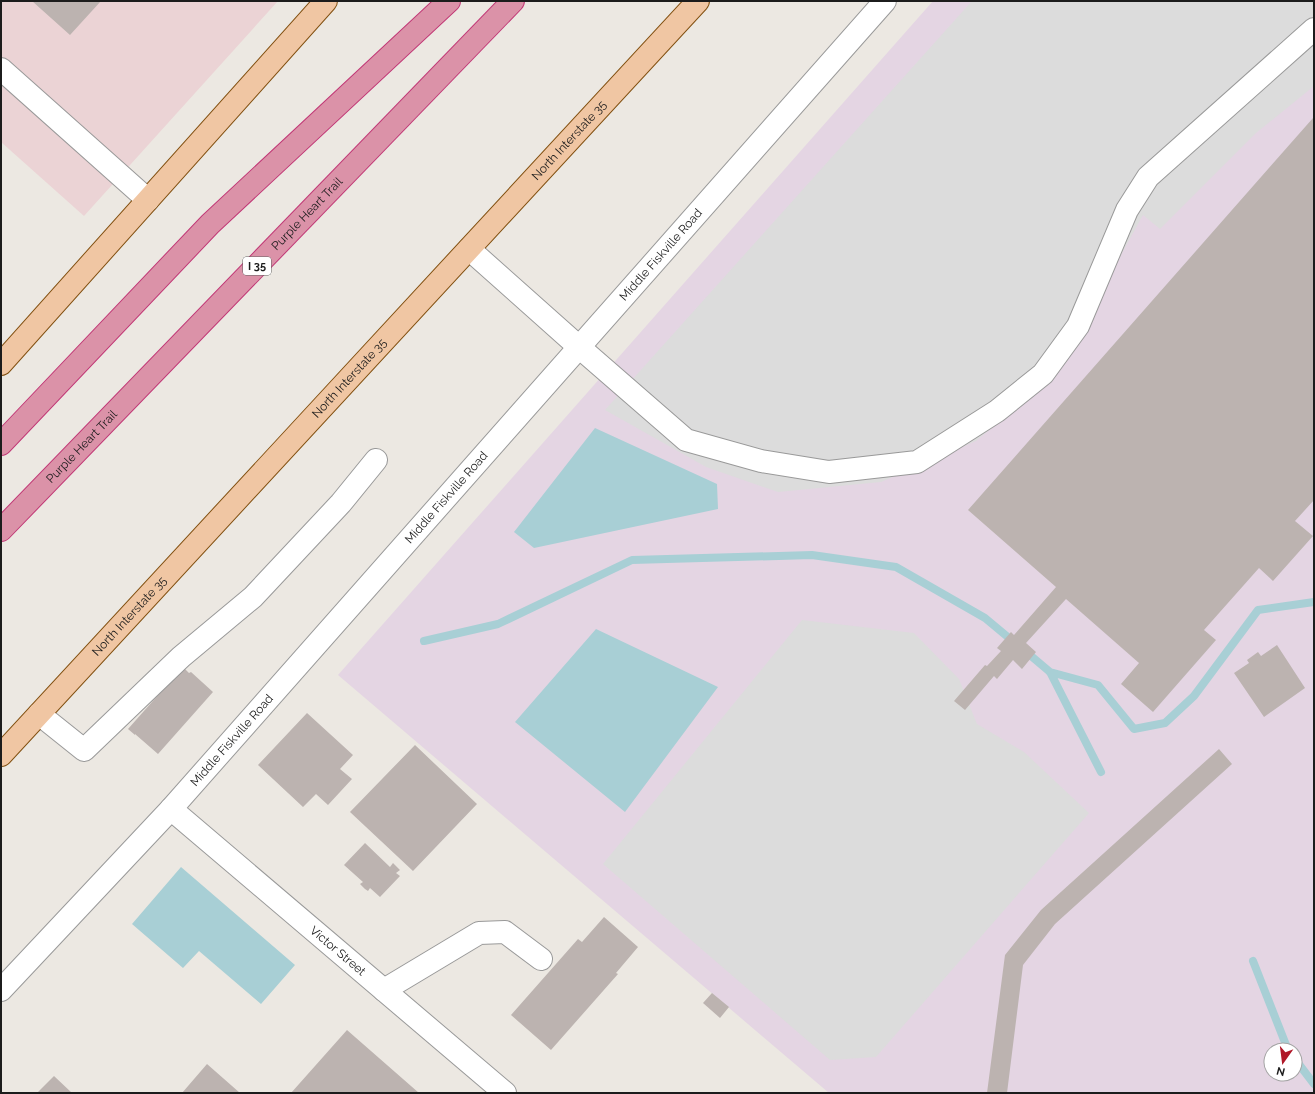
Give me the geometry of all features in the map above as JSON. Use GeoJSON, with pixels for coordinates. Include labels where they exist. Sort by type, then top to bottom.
{"type":"FeatureCollection","features":[{"type":"Feature","properties":{"kind":"highway"},"geometry":{"type":"LineString","coordinates":[[1,444],[210,224],[449,1]]}},
{"type":"Feature","properties":{"kind":"highway","name":"Purple Heart Trail"},"geometry":{"type":"LineString","coordinates":[[1,530],[513,1]]}},
{"type":"Feature","properties":{"kind":"main road"},"geometry":{"type":"LineString","coordinates":[[1,364],[326,1]]}},
{"type":"Feature","properties":{"kind":"main road","name":"North Interstate 35"},"geometry":{"type":"LineString","coordinates":[[1,756],[698,1]]}},
{"type":"Feature","properties":{"kind":"street","name":"Middle Fiskville Road"},"geometry":{"type":"LineString","coordinates":[[1,990],[172,809],[886,1]]}},
{"type":"Feature","properties":{"kind":"street"},"geometry":{"type":"LineString","coordinates":[[469,249],[686,440],[760,461],[829,472],[917,462],[997,411],[1043,374],[1078,326],[1127,210],[1148,177],[1314,29]]}},
{"type":"Feature","properties":{"kind":"street"},"geometry":{"type":"LineString","coordinates":[[1,69],[148,200]]}},
{"type":"Feature","properties":{"kind":"street"},"geometry":{"type":"LineString","coordinates":[[39,714],[84,750],[181,657],[253,597],[341,503],[376,460]]}},
{"type":"Feature","properties":{"kind":"street","name":"Victor Street"},"geometry":{"type":"LineString","coordinates":[[172,809],[505,1093]]}},
{"type":"Feature","properties":{"kind":"street"},"geometry":{"type":"LineString","coordinates":[[384,990],[479,933],[505,932],[541,959]]}},
{"type":"Feature","properties":{"kind":"shaded area"},"geometry":{"type":"Polygon","coordinates":[[[1,1],[278,1],[84,216],[1,142],[1,1]]]}},
{"type":"Feature","properties":{"kind":"shaded area"},"geometry":{"type":"Polygon","coordinates":[[[933,1],[1314,1],[1314,1093],[829,1093],[338,675],[933,1]]]}},
{"type":"Feature","properties":{"kind":"shaded area"},"geometry":{"type":"Polygon","coordinates":[[[972,1],[1314,1],[1314,86],[1256,133],[1160,229],[1143,215],[1055,375],[976,441],[881,482],[778,492],[706,467],[605,410],[972,1]]]}},
{"type":"Feature","properties":{"kind":"shaded area"},"geometry":{"type":"Polygon","coordinates":[[[802,620],[914,633],[959,679],[977,724],[1024,752],[1089,813],[876,1057],[830,1060],[603,864],[802,620]]]}},
{"type":"Feature","properties":{"kind":"water"},"geometry":{"type":"Polygon","coordinates":[[[595,428],[717,484],[718,509],[534,548],[514,532],[595,428]]]}},
{"type":"Feature","properties":{"kind":"water"},"geometry":{"type":"Polygon","coordinates":[[[596,629],[718,687],[625,812],[515,722],[596,629]]]}},
{"type":"Feature","properties":{"kind":"water"},"geometry":{"type":"Polygon","coordinates":[[[181,867],[295,965],[261,1004],[199,951],[183,968],[132,924],[181,867]]]}},
{"type":"Feature","properties":{"kind":"building"},"geometry":{"type":"Polygon","coordinates":[[[32,1],[101,1],[70,35],[32,1]]]}},
{"type":"Feature","properties":{"kind":"building"},"geometry":{"type":"Polygon","coordinates":[[[1313,118],[1314,500],[1295,521],[1313,536],[1273,581],[1259,568],[1204,630],[1216,640],[1153,712],[1121,684],[1139,663],[1066,599],[1026,643],[1036,652],[1022,669],[1013,660],[997,679],[994,676],[965,710],[954,701],[985,665],[987,666],[1001,651],[997,648],[1011,632],[1014,635],[1056,587],[968,510],[1313,118]]]}},
{"type":"Feature","properties":{"kind":"building"},"geometry":{"type":"Polygon","coordinates":[[[1277,645],[1305,688],[1264,717],[1234,673],[1249,663],[1247,660],[1258,652],[1261,656],[1277,645]]]}},
{"type":"Feature","properties":{"kind":"building"},"geometry":{"type":"Polygon","coordinates":[[[183,667],[189,673],[191,672],[213,692],[158,754],[128,729],[183,667]]]}},
{"type":"Feature","properties":{"kind":"building"},"geometry":{"type":"Polygon","coordinates":[[[307,713],[353,755],[340,769],[352,779],[328,805],[316,794],[303,807],[258,765],[307,713]]]}},
{"type":"Feature","properties":{"kind":"building"},"geometry":{"type":"Polygon","coordinates":[[[415,745],[477,804],[413,871],[350,812],[415,745]]]}},
{"type":"Feature","properties":{"kind":"building"},"geometry":{"type":"Polygon","coordinates":[[[1219,749],[1232,764],[1055,924],[1023,965],[1007,1093],[987,1093],[1005,955],[1041,910],[1219,749]]]}},
{"type":"Feature","properties":{"kind":"building"},"geometry":{"type":"Polygon","coordinates":[[[365,843],[390,867],[393,863],[400,870],[396,873],[400,876],[380,897],[370,888],[368,891],[365,889],[360,884],[363,882],[344,865],[365,843]]]}},
{"type":"Feature","properties":{"kind":"building"},"geometry":{"type":"Polygon","coordinates":[[[604,917],[638,947],[616,973],[618,974],[551,1050],[511,1015],[578,939],[582,942],[604,917]]]}},
{"type":"Feature","properties":{"kind":"building"},"geometry":{"type":"Polygon","coordinates":[[[712,993],[729,1007],[720,1018],[703,1003],[712,993]]]}},
{"type":"Feature","properties":{"kind":"building"},"geometry":{"type":"Polygon","coordinates":[[[347,1030],[419,1093],[291,1093],[347,1030]]]}},
{"type":"Feature","properties":{"kind":"building"},"geometry":{"type":"Polygon","coordinates":[[[207,1064],[240,1093],[182,1093],[207,1064]]]}},
{"type":"Feature","properties":{"kind":"building"},"geometry":{"type":"Polygon","coordinates":[[[54,1076],[72,1093],[37,1093],[54,1076]]]}},
{"type":"Feature","properties":{"kind":"waterway"},"geometry":{"type":"LineString","coordinates":[[424,641],[498,624],[632,560],[812,555],[896,567],[985,618],[1015,643]]}},
{"type":"Feature","properties":{"kind":"waterway"},"geometry":{"type":"LineString","coordinates":[[1050,672],[1098,685],[1134,729],[1165,723],[1194,696],[1258,610],[1314,602]]}},
{"type":"Feature","properties":{"kind":"waterway"},"geometry":{"type":"LineString","coordinates":[[1024,650],[1050,672],[1101,772]]}},
{"type":"Feature","properties":{"kind":"waterway"},"geometry":{"type":"LineString","coordinates":[[1253,961],[1285,1042]]}},
{"type":"Feature","properties":{"kind":"waterway"},"geometry":{"type":"LineString","coordinates":[[1303,1070],[1314,1084]]}}]}
